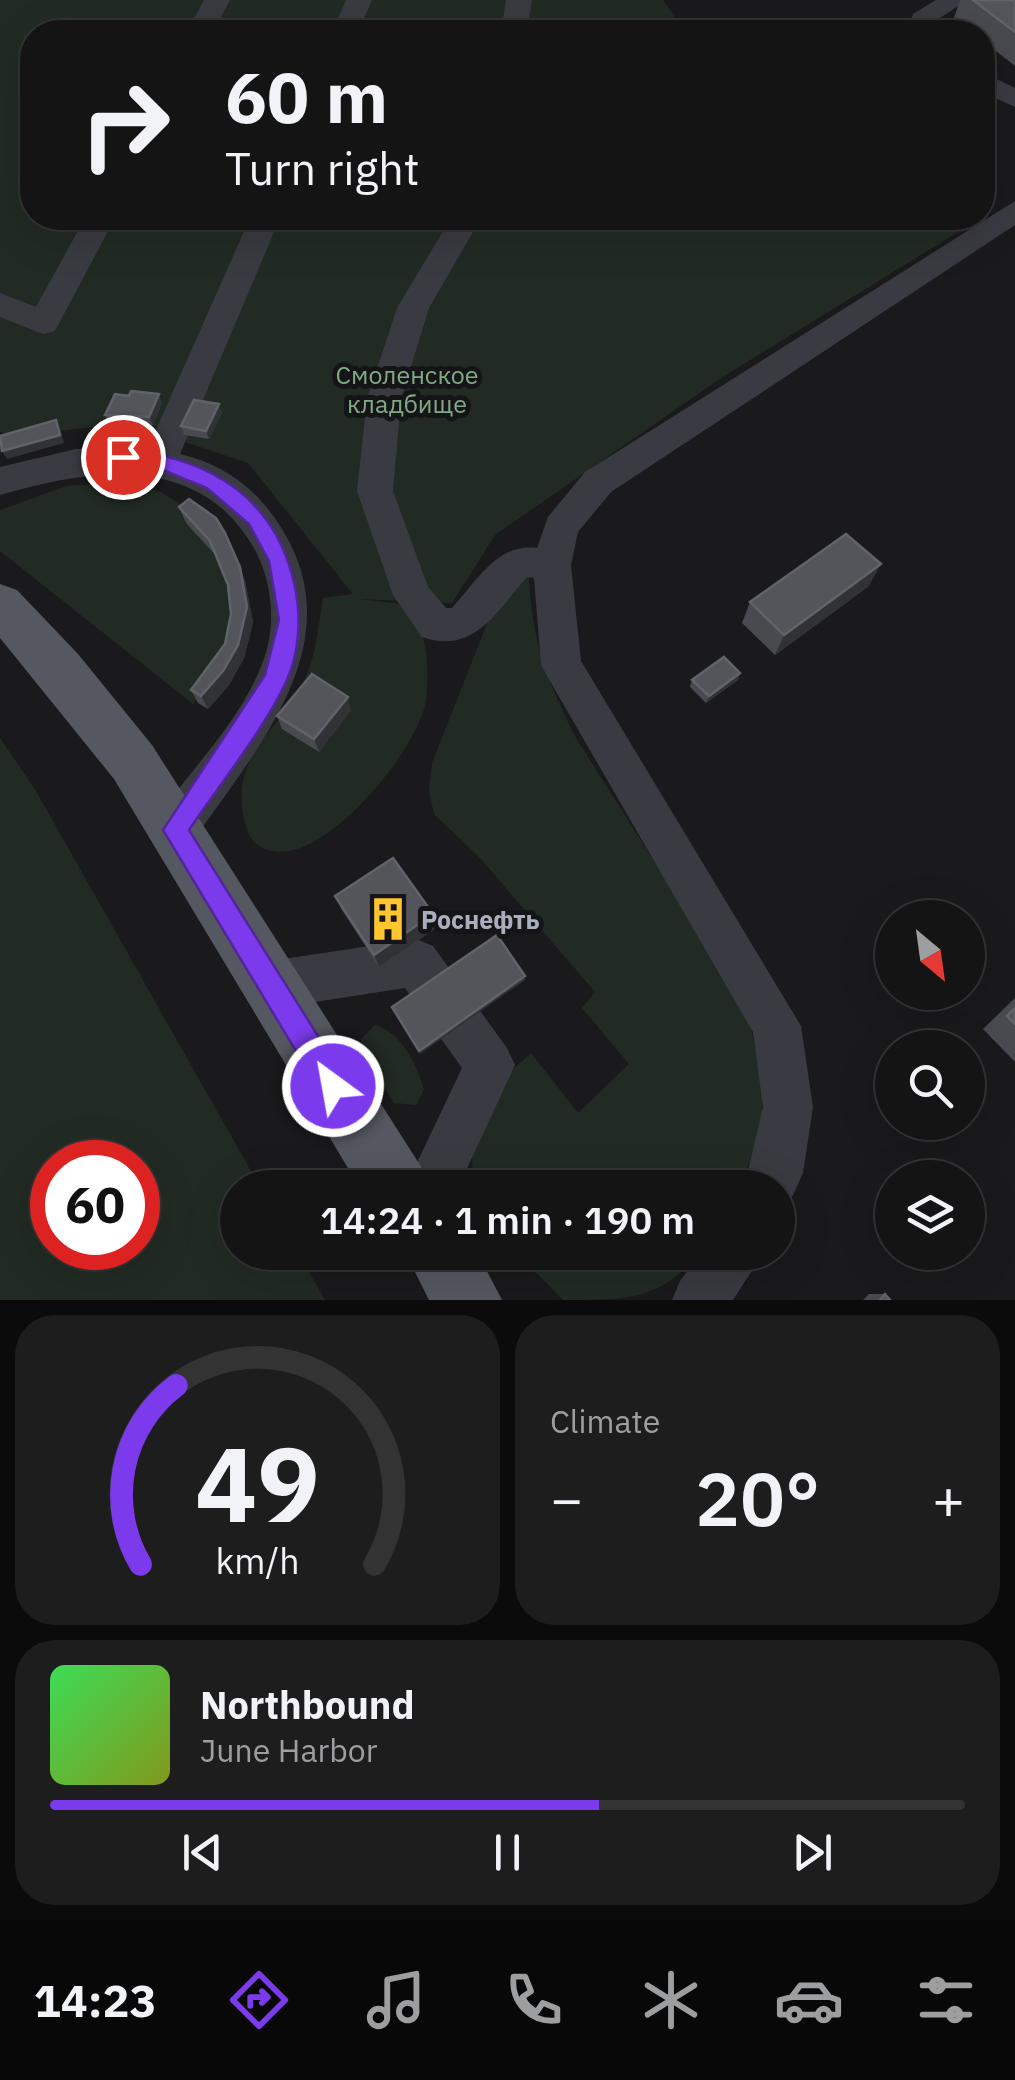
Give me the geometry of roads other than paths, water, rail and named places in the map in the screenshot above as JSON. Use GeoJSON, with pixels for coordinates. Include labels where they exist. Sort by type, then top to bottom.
{"type":"FeatureCollection","features":[{"type":"Feature","properties":{"kind":"main road"},"geometry":{"type":"LineString","coordinates":[[0,604],[72,684],[133,762],[386,1170]]}},
{"type":"Feature","properties":{"kind":"main road"},"geometry":{"type":"LineString","coordinates":[[449,1270],[468,1300]]}},
{"type":"Feature","properties":{"kind":"street"},"geometry":{"type":"LineString","coordinates":[[922,20],[954,0]]}},
{"type":"Feature","properties":{"kind":"street"},"geometry":{"type":"LineString","coordinates":[[0,304],[42,324],[93,230]]}},
{"type":"Feature","properties":{"kind":"street"},"geometry":{"type":"LineString","coordinates":[[160,460],[260,230]]}},
{"type":"Feature","properties":{"kind":"street"},"geometry":{"type":"LineString","coordinates":[[459,230],[412,308],[384,399],[376,491],[412,595],[436,625],[462,625],[518,562],[552,565]]}},
{"type":"Feature","properties":{"kind":"street"},"geometry":{"type":"LineString","coordinates":[[777,1170],[788,1106],[777,1026],[561,664],[552,565],[562,527],[598,482],[977,230]]}},
{"type":"Feature","properties":{"kind":"street"},"geometry":{"type":"LineString","coordinates":[[0,481],[85,459],[160,460],[215,482],[257,518],[280,561],[290,620],[276,678],[175,830]]}},
{"type":"Feature","properties":{"kind":"street"},"geometry":{"type":"LineString","coordinates":[[270,985],[416,963],[490,1066],[440,1170]]}},
{"type":"Feature","properties":{"kind":"street"},"geometry":{"type":"LineString","coordinates":[[699,1300],[723,1270]]}},
{"type":"Feature","properties":{"kind":"place","name":"Роснефть"},"geometry":{"type":"Point","coordinates":[388,919]}},
{"type":"Feature","properties":{"kind":"park label","name":"Смоленское кладбище"},"geometry":{"type":"Point","coordinates":[407,388]}}]}
